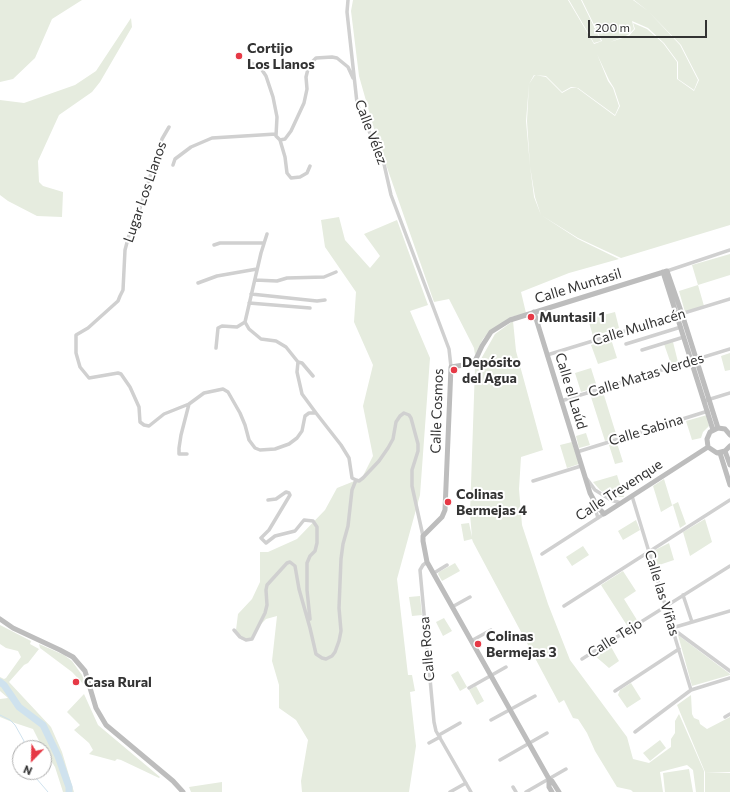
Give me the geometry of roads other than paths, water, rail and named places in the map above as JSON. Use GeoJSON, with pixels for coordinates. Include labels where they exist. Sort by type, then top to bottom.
{"type":"FeatureCollection","features":[{"type":"Feature","properties":{"kind":"street","name":"Calle Vélez"},"geometry":{"type":"LineString","coordinates":[[348,0],[347,12],[354,81],[359,108],[363,120],[378,148],[384,164],[391,195],[425,282]]}},
{"type":"Feature","properties":{"kind":"street"},"geometry":{"type":"LineString","coordinates":[[280,140],[284,139],[291,131],[304,103],[307,89],[306,77],[309,65],[316,58],[332,57],[341,61],[348,67],[354,81]]}},
{"type":"Feature","properties":{"kind":"street"},"geometry":{"type":"LineString","coordinates":[[248,62],[260,67],[266,76],[273,97],[277,118],[276,136],[280,140],[285,157],[287,173],[291,178],[300,177],[307,173],[310,166]]}},
{"type":"Feature","properties":{"kind":"street","name":"Lugar Los Llanos"},"geometry":{"type":"LineString","coordinates":[[169,126],[162,140],[140,208],[129,234],[125,250],[123,290],[118,301],[88,328],[76,335],[76,353],[80,367],[89,378],[118,373],[121,374],[130,387],[139,406],[140,422],[144,425],[150,426],[164,414],[189,404],[204,393],[223,389],[228,392],[240,413],[249,440],[255,448],[260,450],[275,449],[289,444],[297,438],[302,431],[305,416],[309,413],[316,413]]}},
{"type":"Feature","properties":{"kind":"street"},"geometry":{"type":"LineString","coordinates":[[173,165],[175,159],[190,147],[212,138],[276,134]]}},
{"type":"Feature","properties":{"kind":"street"},"geometry":{"type":"LineString","coordinates":[[267,234],[257,269],[245,322],[249,329],[261,339],[276,341],[286,347],[298,362],[302,363],[313,376]]}},
{"type":"Feature","properties":{"kind":"street"},"geometry":{"type":"LineString","coordinates":[[214,245],[220,243],[264,243]]}},
{"type":"Feature","properties":{"kind":"street","name":"Calle Muntasil"},"geometry":{"type":"LineString","coordinates":[[451,367],[470,364],[475,361],[487,337],[494,329],[510,320],[730,250]]}},
{"type":"Feature","properties":{"kind":"street"},"geometry":{"type":"LineString","coordinates":[[198,283],[217,276],[257,269]]}},
{"type":"Feature","properties":{"kind":"street"},"geometry":{"type":"LineString","coordinates":[[665,271],[716,429]]}},
{"type":"Feature","properties":{"kind":"street"},"geometry":{"type":"LineString","coordinates":[[255,280],[277,281],[287,278],[324,277],[336,272]]}},
{"type":"Feature","properties":{"kind":"street","name":"Calle Cosmos"},"geometry":{"type":"LineString","coordinates":[[423,536],[442,517],[445,510],[451,367],[449,349],[425,282]]}},
{"type":"Feature","properties":{"kind":"street"},"geometry":{"type":"LineString","coordinates":[[251,294],[317,301],[325,300]]}},
{"type":"Feature","properties":{"kind":"street","name":"Calle Mulhacén"},"geometry":{"type":"LineString","coordinates":[[547,355],[730,299]]}},
{"type":"Feature","properties":{"kind":"street"},"geometry":{"type":"LineString","coordinates":[[249,303],[310,308]]}},
{"type":"Feature","properties":{"kind":"street","name":"Calle el Laúd"},"geometry":{"type":"LineString","coordinates":[[534,312],[598,518]]}},
{"type":"Feature","properties":{"kind":"street"},"geometry":{"type":"LineString","coordinates":[[680,315],[684,337],[694,360]]}},
{"type":"Feature","properties":{"kind":"street"},"geometry":{"type":"LineString","coordinates":[[216,348],[218,328],[222,326],[237,327],[245,322]]}},
{"type":"Feature","properties":{"kind":"street"},"geometry":{"type":"LineString","coordinates":[[626,344],[681,327]]}},
{"type":"Feature","properties":{"kind":"street"},"geometry":{"type":"LineString","coordinates":[[642,350],[684,337]]}},
{"type":"Feature","properties":{"kind":"street","name":"Calle Matas Verdes"},"geometry":{"type":"LineString","coordinates":[[561,401],[730,349]]}},
{"type":"Feature","properties":{"kind":"street"},"geometry":{"type":"LineString","coordinates":[[298,362],[297,372],[302,394],[341,445],[349,458],[352,478],[356,480],[359,481],[363,478],[385,452],[393,439],[396,422],[400,416],[404,414],[409,415],[411,418],[418,444],[418,452],[412,470],[412,486],[427,562],[548,779],[552,781],[559,792]]}},
{"type":"Feature","properties":{"kind":"street"},"geometry":{"type":"LineString","coordinates":[[708,402],[730,393]]}},
{"type":"Feature","properties":{"kind":"street"},"geometry":{"type":"LineString","coordinates":[[708,402],[708,411],[716,429]]}},
{"type":"Feature","properties":{"kind":"street"},"geometry":{"type":"LineString","coordinates":[[187,454],[179,454],[179,448],[180,435],[189,404]]}},
{"type":"Feature","properties":{"kind":"street","name":"Calle Sabina"},"geometry":{"type":"LineString","coordinates":[[577,452],[708,411]]}},
{"type":"Feature","properties":{"kind":"street"},"geometry":{"type":"LineString","coordinates":[[730,435],[725,430],[716,429],[710,432],[706,439],[708,447],[713,452],[723,452],[730,446]]}},
{"type":"Feature","properties":{"kind":"street","name":"Calle Trevenque"},"geometry":{"type":"LineString","coordinates":[[542,554],[708,447]]}},
{"type":"Feature","properties":{"kind":"street"},"geometry":{"type":"LineString","coordinates":[[723,452],[730,465]]}},
{"type":"Feature","properties":{"kind":"street"},"geometry":{"type":"LineString","coordinates":[[723,452],[730,485]]}},
{"type":"Feature","properties":{"kind":"street"},"geometry":{"type":"LineString","coordinates":[[533,481],[582,466]]}},
{"type":"Feature","properties":{"kind":"street","name":"Calle el Laúd"},"geometry":{"type":"LineString","coordinates":[[585,476],[595,490],[611,500],[621,503]]}},
{"type":"Feature","properties":{"kind":"street"},"geometry":{"type":"LineString","coordinates":[[234,630],[240,637],[246,640],[252,639],[265,613],[267,605],[267,585],[287,563],[290,562],[295,566],[299,589],[316,654],[326,659],[332,656],[335,652],[340,636],[339,608],[341,558],[348,526],[352,490],[356,480]]}},
{"type":"Feature","properties":{"kind":"street"},"geometry":{"type":"LineString","coordinates":[[268,500],[276,499],[286,492],[290,495],[269,530],[261,538],[266,543],[275,536],[295,532],[304,520],[313,521],[317,527],[317,543],[315,551],[310,556],[307,563],[307,590],[310,628]]}},
{"type":"Feature","properties":{"kind":"street","name":"Calle las Viñas"},"geometry":{"type":"LineString","coordinates":[[632,496],[691,690]]}},
{"type":"Feature","properties":{"kind":"street","name":"Calle el Laúd"},"geometry":{"type":"LineString","coordinates":[[592,497],[604,514]]}},
{"type":"Feature","properties":{"kind":"street"},"geometry":{"type":"LineString","coordinates":[[564,606],[730,500]]}},
{"type":"Feature","properties":{"kind":"street","name":"Calle Rosa"},"geometry":{"type":"LineString","coordinates":[[427,562],[420,570],[434,722],[439,736],[471,792]]}},
{"type":"Feature","properties":{"kind":"street"},"geometry":{"type":"LineString","coordinates":[[434,573],[447,565]]}},
{"type":"Feature","properties":{"kind":"street","name":"Calle Tejo"},"geometry":{"type":"LineString","coordinates":[[582,659],[730,566]]}},
{"type":"Feature","properties":{"kind":"street"},"geometry":{"type":"LineString","coordinates":[[683,595],[692,622]]}},
{"type":"Feature","properties":{"kind":"street"},"geometry":{"type":"LineString","coordinates":[[452,607],[470,597]]}},
{"type":"Feature","properties":{"kind":"street"},"geometry":{"type":"LineString","coordinates":[[672,628],[730,611]]}},
{"type":"Feature","properties":{"kind":"street"},"geometry":{"type":"LineString","coordinates":[[0,619],[13,628],[74,657],[85,671],[96,708],[106,725],[183,792]]}},
{"type":"Feature","properties":{"kind":"street"},"geometry":{"type":"LineString","coordinates":[[672,628],[730,671]]}},
{"type":"Feature","properties":{"kind":"street"},"geometry":{"type":"LineString","coordinates":[[471,641],[491,630]]}},
{"type":"Feature","properties":{"kind":"street"},"geometry":{"type":"LineString","coordinates":[[615,691],[679,649]]}},
{"type":"Feature","properties":{"kind":"street"},"geometry":{"type":"LineString","coordinates":[[469,688],[506,667]]}},
{"type":"Feature","properties":{"kind":"street"},"geometry":{"type":"LineString","coordinates":[[635,732],[691,690],[730,678]]}},
{"type":"Feature","properties":{"kind":"street"},"geometry":{"type":"LineString","coordinates":[[492,720],[535,696]]}},
{"type":"Feature","properties":{"kind":"street"},"geometry":{"type":"LineString","coordinates":[[725,717],[730,714]]}},
{"type":"Feature","properties":{"kind":"street"},"geometry":{"type":"LineString","coordinates":[[429,743],[460,723]]}},
{"type":"Feature","properties":{"kind":"street"},"geometry":{"type":"LineString","coordinates":[[500,760],[547,734]]}},
{"type":"Feature","properties":{"kind":"street"},"geometry":{"type":"LineString","coordinates":[[526,792],[566,769]]}},
{"type":"Feature","properties":{"kind":"street"},"geometry":{"type":"LineString","coordinates":[[548,779],[548,787],[552,792]]}},
{"type":"Feature","properties":{"kind":"street"},"geometry":{"type":"LineString","coordinates":[[450,792],[466,783]]}},
{"type":"Feature","properties":{"kind":"street"},"geometry":{"type":"LineString","coordinates":[[512,787],[516,792]]}},
{"type":"Feature","properties":{"kind":"waterway"},"geometry":{"type":"LineString","coordinates":[[0,682],[4,685],[19,707],[43,725],[58,756],[69,787],[69,792]]}},
{"type":"Feature","properties":{"kind":"waterway"},"geometry":{"type":"LineString","coordinates":[[0,715],[10,720],[15,725],[23,740]]}},
{"type":"Feature","properties":{"kind":"waterway"},"geometry":{"type":"LineString","coordinates":[[38,780],[48,792]]}},
{"type":"Feature","properties":{"kind":"place","name":"Cortijo Los Llanos"},"geometry":{"type":"Point","coordinates":[239,56]}},
{"type":"Feature","properties":{"kind":"place","name":"Muntasil 1"},"geometry":{"type":"Point","coordinates":[531,317]}},
{"type":"Feature","properties":{"kind":"place","name":"Depósito del Agua"},"geometry":{"type":"Point","coordinates":[454,370]}},
{"type":"Feature","properties":{"kind":"place","name":"Colinas Bermejas 4"},"geometry":{"type":"Point","coordinates":[448,502]}},
{"type":"Feature","properties":{"kind":"place","name":"Colinas Bermejas 3"},"geometry":{"type":"Point","coordinates":[478,644]}},
{"type":"Feature","properties":{"kind":"place","name":"Casa Rural"},"geometry":{"type":"Point","coordinates":[76,682]}}]}
